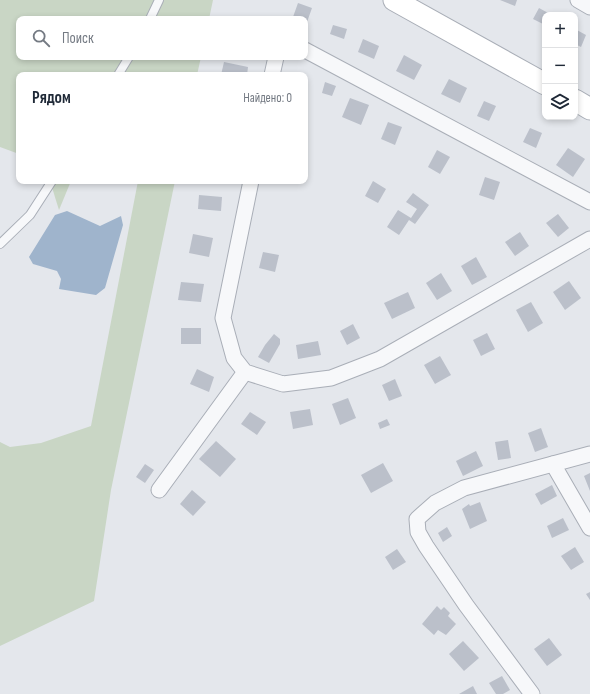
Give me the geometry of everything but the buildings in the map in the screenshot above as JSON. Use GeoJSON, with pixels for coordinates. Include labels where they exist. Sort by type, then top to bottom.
{"type":"FeatureCollection","features":[{"type":"Feature","properties":{"kind":"street"},"geometry":{"type":"LineString","coordinates":[[394,0],[542,82]]}},
{"type":"Feature","properties":{"kind":"street"},"geometry":{"type":"LineString","coordinates":[[578,0],[590,7]]}},
{"type":"Feature","properties":{"kind":"street"},"geometry":{"type":"LineString","coordinates":[[308,52],[590,202]]}},
{"type":"Feature","properties":{"kind":"street"},"geometry":{"type":"LineString","coordinates":[[273,72],[275,60]]}},
{"type":"Feature","properties":{"kind":"street"},"geometry":{"type":"LineString","coordinates":[[578,102],[590,109]]}},
{"type":"Feature","properties":{"kind":"street"},"geometry":{"type":"LineString","coordinates":[[250,184],[223,318],[234,358],[245,372],[284,384],[331,378],[380,359],[590,239]]}},
{"type":"Feature","properties":{"kind":"street"},"geometry":{"type":"LineString","coordinates":[[159,490],[245,372]]}},
{"type":"Feature","properties":{"kind":"street"},"geometry":{"type":"LineString","coordinates":[[532,694],[466,605],[426,546],[418,532],[417,519],[435,503],[464,488],[590,454]]}},
{"type":"Feature","properties":{"kind":"street"},"geometry":{"type":"LineString","coordinates":[[552,464],[590,528]]}},
{"type":"Feature","properties":{"kind":"lane"},"geometry":{"type":"LineString","coordinates":[[151,16],[159,0]]}},
{"type":"Feature","properties":{"kind":"lane"},"geometry":{"type":"LineString","coordinates":[[120,72],[127,60]]}},
{"type":"Feature","properties":{"kind":"lane"},"geometry":{"type":"LineString","coordinates":[[0,244],[30,215],[50,184]]}},
{"type":"Feature","properties":{"kind":"green space"},"geometry":{"type":"Polygon","coordinates":[[[0,0],[213,0],[210,16],[16,16],[16,60],[200,60],[198,72],[16,72],[16,153],[0,147],[0,0]]]}},
{"type":"Feature","properties":{"kind":"green space"},"geometry":{"type":"Polygon","coordinates":[[[51,184],[70,184],[59,210],[51,184]]]}},
{"type":"Feature","properties":{"kind":"green space"},"geometry":{"type":"Polygon","coordinates":[[[137,184],[174,184],[111,490],[94,601],[0,646],[0,442],[10,447],[41,443],[91,426],[137,184]]]}},
{"type":"Feature","properties":{"kind":"water"},"geometry":{"type":"Polygon","coordinates":[[[67,211],[100,226],[121,216],[123,225],[105,288],[96,295],[59,289],[61,279],[57,271],[33,264],[29,257],[55,215],[67,211]]]}}]}
